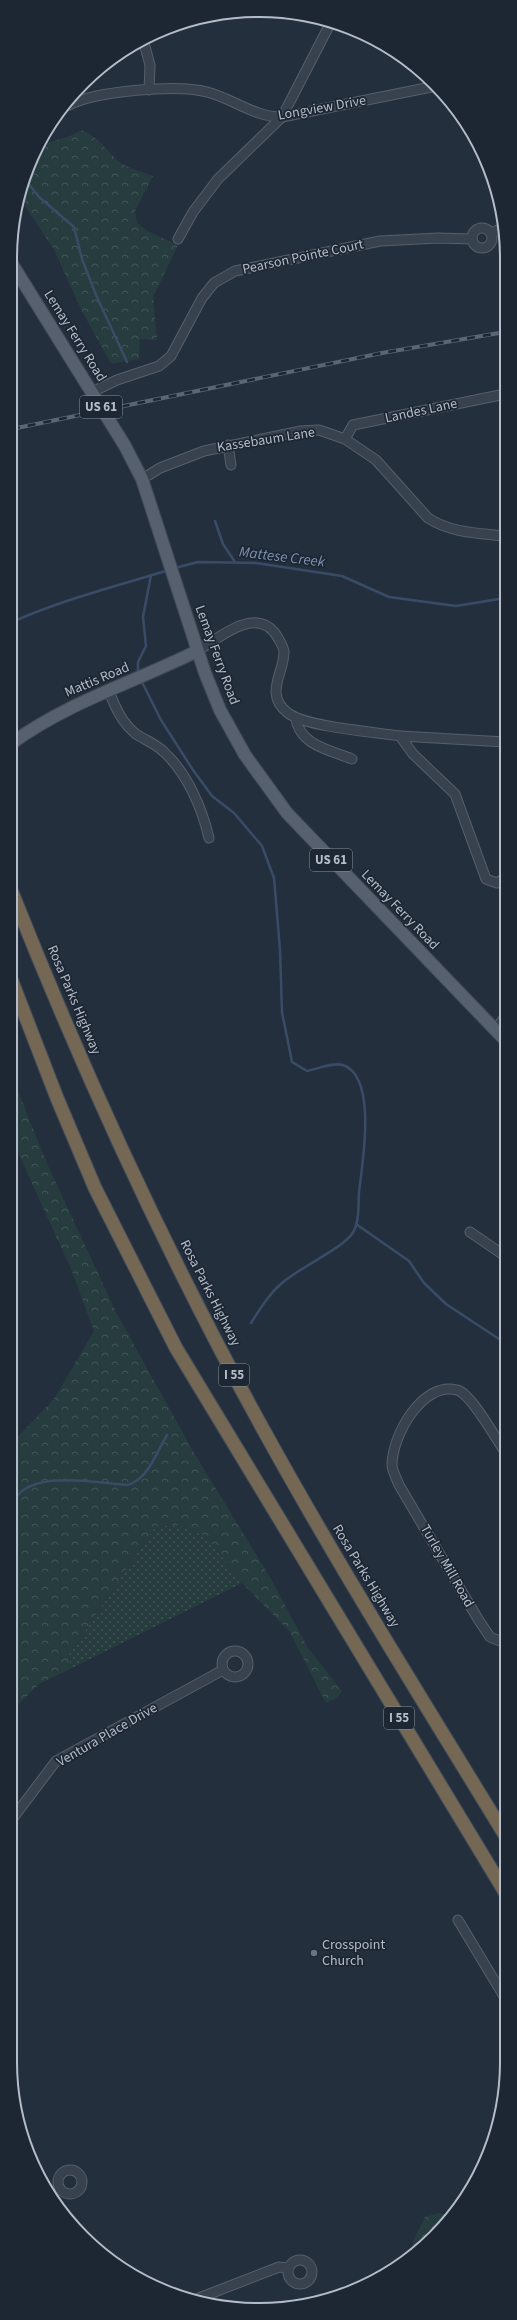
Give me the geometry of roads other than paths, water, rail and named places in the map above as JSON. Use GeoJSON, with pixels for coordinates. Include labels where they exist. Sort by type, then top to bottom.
{"type":"FeatureCollection","features":[{"type":"Feature","properties":{"kind":"highway","name":"Rosa Parks Highway"},"geometry":{"type":"LineString","coordinates":[[17,905],[42,968],[115,1133],[224,1357],[330,1548],[500,1827]]}},
{"type":"Feature","properties":{"kind":"highway","name":"I 55"},"geometry":{"type":"LineString","coordinates":[[17,995],[54,1091],[89,1175],[166,1330],[241,1459],[500,1884]]}},
{"type":"Feature","properties":{"kind":"main road","name":"Lemay Ferry Road"},"geometry":{"type":"LineString","coordinates":[[17,272],[125,446],[142,479],[197,651],[220,710],[233,736],[272,795],[309,837],[500,1035]]}},
{"type":"Feature","properties":{"kind":"main road","name":"Mattis Road"},"geometry":{"type":"LineString","coordinates":[[17,740],[48,719],[197,651]]}},
{"type":"Feature","properties":{"kind":"street"},"geometry":{"type":"LineString","coordinates":[[178,239],[193,212],[218,179],[282,118],[328,27]]}},
{"type":"Feature","properties":{"kind":"street"},"geometry":{"type":"LineString","coordinates":[[145,46],[150,65],[149,90]]}},
{"type":"Feature","properties":{"kind":"street","name":"Longview Drive"},"geometry":{"type":"LineString","coordinates":[[74,102],[112,94],[149,90],[185,89],[208,92],[254,113],[268,117],[282,118],[429,88]]}},
{"type":"Feature","properties":{"kind":"street"},"geometry":{"type":"LineString","coordinates":[[472,239],[473,232],[479,228],[486,228],[491,232],[498,229]]}},
{"type":"Feature","properties":{"kind":"street","name":"Pearson Pointe Court"},"geometry":{"type":"LineString","coordinates":[[92,392],[117,380],[158,366],[171,356],[202,298],[214,283],[234,271],[380,241],[438,238],[472,239],[477,247],[485,248],[491,242],[491,232]]}},
{"type":"Feature","properties":{"kind":"street","name":"Landes Lane"},"geometry":{"type":"LineString","coordinates":[[345,439],[353,425],[500,395]]}},
{"type":"Feature","properties":{"kind":"street","name":"Kassebaum Lane"},"geometry":{"type":"LineString","coordinates":[[142,479],[160,468],[189,455],[228,445],[312,430],[330,433],[345,439],[384,468],[423,512],[436,523],[454,530],[500,535]]}},
{"type":"Feature","properties":{"kind":"street"},"geometry":{"type":"LineString","coordinates":[[228,445],[231,465]]}},
{"type":"Feature","properties":{"kind":"street"},"geometry":{"type":"LineString","coordinates":[[197,651],[239,626],[252,622],[270,628],[277,636],[284,651],[275,688],[282,706],[288,713],[303,722],[400,736],[500,742]]}},
{"type":"Feature","properties":{"kind":"street"},"geometry":{"type":"LineString","coordinates":[[109,690],[121,718],[129,728],[155,745],[174,763],[188,786],[203,816],[209,838]]}},
{"type":"Feature","properties":{"kind":"street"},"geometry":{"type":"LineString","coordinates":[[296,718],[297,729],[306,740],[352,759]]}},
{"type":"Feature","properties":{"kind":"street"},"geometry":{"type":"LineString","coordinates":[[400,736],[413,754],[455,794],[486,879],[497,882],[500,880]]}},
{"type":"Feature","properties":{"kind":"street"},"geometry":{"type":"LineString","coordinates":[[495,1030],[500,1024]]}},
{"type":"Feature","properties":{"kind":"street"},"geometry":{"type":"LineString","coordinates":[[470,1232],[500,1253]]}},
{"type":"Feature","properties":{"kind":"street","name":"Turley Mill Road"},"geometry":{"type":"LineString","coordinates":[[500,1445],[468,1397],[458,1390],[438,1391],[423,1401],[411,1414],[394,1447],[392,1467],[399,1485],[478,1619],[490,1637],[500,1641]]}},
{"type":"Feature","properties":{"kind":"street","name":"Ventura Place Drive"},"geometry":{"type":"LineString","coordinates":[[17,1813],[56,1761],[223,1670]]}},
{"type":"Feature","properties":{"kind":"street"},"geometry":{"type":"LineString","coordinates":[[458,1920],[500,1990]]}},
{"type":"Feature","properties":{"kind":"street"},"geometry":{"type":"LineString","coordinates":[[203,2296],[279,2267],[288,2268]]}},
{"type":"Feature","properties":{"kind":"waterway"},"geometry":{"type":"LineString","coordinates":[[29,184],[39,197],[74,227],[82,259],[96,295],[127,362]]}},
{"type":"Feature","properties":{"kind":"waterway"},"geometry":{"type":"LineString","coordinates":[[215,521],[223,544],[235,562]]}},
{"type":"Feature","properties":{"kind":"waterway","name":"Mattese Creek"},"geometry":{"type":"LineString","coordinates":[[175,568],[198,562],[256,563],[342,576],[389,597],[456,606],[500,599]]}},
{"type":"Feature","properties":{"kind":"waterway","name":"Mattese Creek"},"geometry":{"type":"LineString","coordinates":[[17,620],[70,600],[169,570]]}},
{"type":"Feature","properties":{"kind":"waterway"},"geometry":{"type":"LineString","coordinates":[[138,674],[138,662],[146,646],[143,617],[151,575]]}},
{"type":"Feature","properties":{"kind":"waterway"},"geometry":{"type":"LineString","coordinates":[[141,680],[161,720],[193,770],[212,796],[234,813],[262,846],[274,878],[280,950],[282,1012],[292,1062],[307,1071],[330,1065],[343,1065],[354,1073],[361,1086],[364,1103],[365,1123],[363,1162],[355,1230],[347,1240],[339,1246],[289,1277],[277,1287],[261,1307],[251,1323]]}},
{"type":"Feature","properties":{"kind":"waterway"},"geometry":{"type":"LineString","coordinates":[[356,1224],[409,1261],[424,1283],[446,1304],[500,1340]]}},
{"type":"Feature","properties":{"kind":"waterway"},"geometry":{"type":"LineString","coordinates":[[17,1496],[29,1487],[44,1482],[61,1480],[80,1480],[128,1485],[135,1482],[147,1471],[167,1435]]}},
{"type":"Feature","properties":{"kind":"railway"},"geometry":{"type":"LineString","coordinates":[[17,428],[382,353],[500,333]]}},
{"type":"Feature","properties":{"kind":"place","name":"Crosspoint Church"},"geometry":{"type":"Point","coordinates":[314,1953]}}]}
